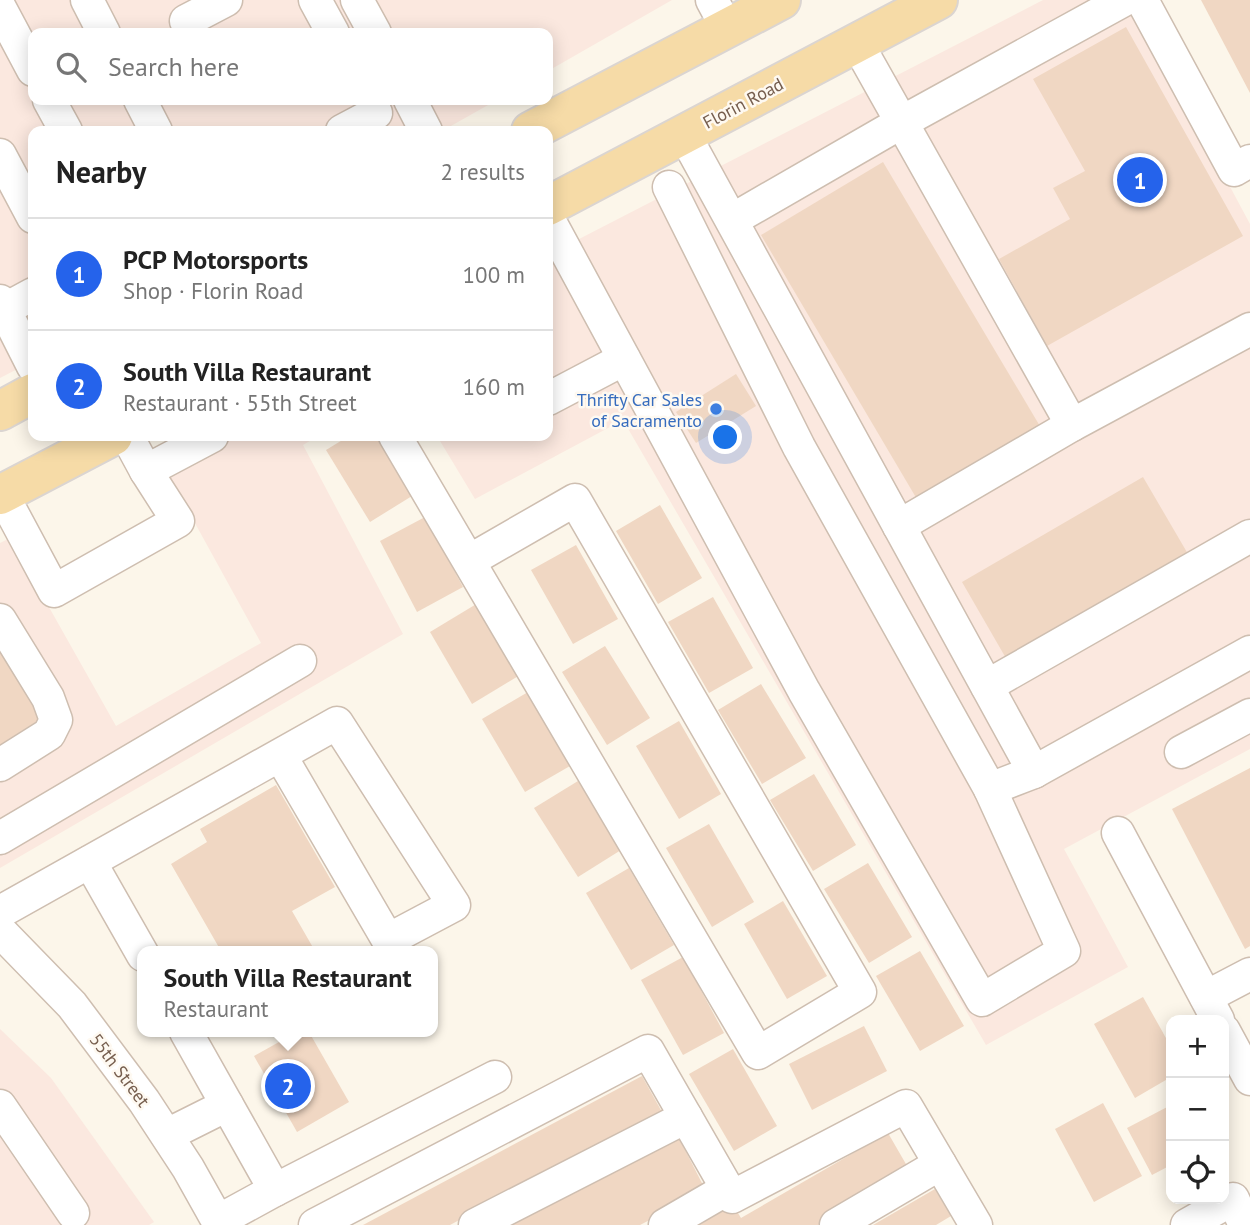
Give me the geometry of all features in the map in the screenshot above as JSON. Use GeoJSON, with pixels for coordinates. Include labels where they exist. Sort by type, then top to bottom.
{"type":"FeatureCollection","features":[{"type":"Feature","properties":{"kind":"main road"},"geometry":{"type":"LineString","coordinates":[[539,126],[720,14],[781,0]]}},
{"type":"Feature","properties":{"kind":"main road","name":"Florin Road"},"geometry":{"type":"LineString","coordinates":[[553,203],[938,0]]}},
{"type":"Feature","properties":{"kind":"main road"},"geometry":{"type":"LineString","coordinates":[[0,411],[28,396]]}},
{"type":"Feature","properties":{"kind":"main road"},"geometry":{"type":"LineString","coordinates":[[1,495],[104,441]]}},
{"type":"Feature","properties":{"kind":"street"},"geometry":{"type":"LineString","coordinates":[[86,0],[101,28]]}},
{"type":"Feature","properties":{"kind":"street"},"geometry":{"type":"LineString","coordinates":[[186,21],[226,0]]}},
{"type":"Feature","properties":{"kind":"street"},"geometry":{"type":"LineString","coordinates":[[315,0],[330,28]]}},
{"type":"Feature","properties":{"kind":"street"},"geometry":{"type":"LineString","coordinates":[[357,0],[371,28]]}},
{"type":"Feature","properties":{"kind":"street"},"geometry":{"type":"LineString","coordinates":[[732,220],[902,122],[1124,0]]}},
{"type":"Feature","properties":{"kind":"street"},"geometry":{"type":"LineString","coordinates":[[1142,0],[1242,166]]}},
{"type":"Feature","properties":{"kind":"street"},"geometry":{"type":"LineString","coordinates":[[0,8],[28,61]]}},
{"type":"Feature","properties":{"kind":"street"},"geometry":{"type":"LineString","coordinates":[[857,43],[1072,425]]}},
{"type":"Feature","properties":{"kind":"street"},"geometry":{"type":"LineString","coordinates":[[52,105],[63,126]]}},
{"type":"Feature","properties":{"kind":"street"},"geometry":{"type":"LineString","coordinates":[[142,105],[153,126]]}},
{"type":"Feature","properties":{"kind":"street"},"geometry":{"type":"LineString","coordinates":[[413,105],[423,126]]}},
{"type":"Feature","properties":{"kind":"street"},"geometry":{"type":"LineString","coordinates":[[353,126],[377,115]]}},
{"type":"Feature","properties":{"kind":"street"},"geometry":{"type":"LineString","coordinates":[[684,134],[1034,772]]}},
{"type":"Feature","properties":{"kind":"street"},"geometry":{"type":"LineString","coordinates":[[0,155],[28,208]]}},
{"type":"Feature","properties":{"kind":"street"},"geometry":{"type":"LineString","coordinates":[[553,227],[804,691],[982,999],[1064,951],[990,789],[799,447],[669,187]]}},
{"type":"Feature","properties":{"kind":"street"},"geometry":{"type":"LineString","coordinates":[[28,296],[2,307],[28,356]]}},
{"type":"Feature","properties":{"kind":"street"},"geometry":{"type":"LineString","coordinates":[[899,526],[1072,425],[1250,329]]}},
{"type":"Feature","properties":{"kind":"street"},"geometry":{"type":"LineString","coordinates":[[553,396],[624,359]]}},
{"type":"Feature","properties":{"kind":"street"},"geometry":{"type":"LineString","coordinates":[[1,495],[54,591],[178,521],[130,441]]}},
{"type":"Feature","properties":{"kind":"street"},"geometry":{"type":"LineString","coordinates":[[146,471],[203,441]]}},
{"type":"Feature","properties":{"kind":"street"},"geometry":{"type":"LineString","coordinates":[[398,441],[758,1053],[860,992],[576,500],[469,561]]}},
{"type":"Feature","properties":{"kind":"street"},"geometry":{"type":"LineString","coordinates":[[987,687],[1250,536]]}},
{"type":"Feature","properties":{"kind":"street"},"geometry":{"type":"LineString","coordinates":[[0,620],[48,698],[55,720],[49,734],[0,765]]}},
{"type":"Feature","properties":{"kind":"street"},"geometry":{"type":"LineString","coordinates":[[990,789],[1034,772],[1250,652]]}},
{"type":"Feature","properties":{"kind":"street"},"geometry":{"type":"LineString","coordinates":[[0,838],[300,661]]}},
{"type":"Feature","properties":{"kind":"street"},"geometry":{"type":"LineString","coordinates":[[1181,752],[1250,715]]}},
{"type":"Feature","properties":{"kind":"street"},"geometry":{"type":"LineString","coordinates":[[0,912],[337,723],[454,905],[388,940],[280,755]]}},
{"type":"Feature","properties":{"kind":"street"},"geometry":{"type":"LineString","coordinates":[[1118,833],[1212,1009],[1250,974]]}},
{"type":"Feature","properties":{"kind":"street"},"geometry":{"type":"LineString","coordinates":[[90,862],[138,946]]}},
{"type":"Feature","properties":{"kind":"street","name":"55th Street"},"geometry":{"type":"LineString","coordinates":[[0,931],[72,1005],[145,1101],[219,1223]]}},
{"type":"Feature","properties":{"kind":"street"},"geometry":{"type":"LineString","coordinates":[[189,1037],[275,1190]]}},
{"type":"Feature","properties":{"kind":"street"},"geometry":{"type":"LineString","coordinates":[[1229,1040],[1250,1079]]}},
{"type":"Feature","properties":{"kind":"street"},"geometry":{"type":"LineString","coordinates":[[315,1225],[648,1051],[732,1197],[906,1107],[940,1164],[968,1222]]}},
{"type":"Feature","properties":{"kind":"street"},"geometry":{"type":"LineString","coordinates":[[219,1223],[275,1190],[495,1077]]}},
{"type":"Feature","properties":{"kind":"street"},"geometry":{"type":"LineString","coordinates":[[167,1135],[228,1105]]}},
{"type":"Feature","properties":{"kind":"street"},"geometry":{"type":"LineString","coordinates":[[0,1106],[69,1221]]}},
{"type":"Feature","properties":{"kind":"street"},"geometry":{"type":"LineString","coordinates":[[475,1225],[686,1117]]}},
{"type":"Feature","properties":{"kind":"street"},"geometry":{"type":"LineString","coordinates":[[836,1225],[940,1164]]}},
{"type":"Feature","properties":{"kind":"street"},"geometry":{"type":"LineString","coordinates":[[665,1225],[727,1189]]}},
{"type":"Feature","properties":{"kind":"street"},"geometry":{"type":"LineString","coordinates":[[1187,1225],[1233,1199],[1245,1225]]}},
{"type":"Feature","properties":{"kind":"shaded area"},"geometry":{"type":"Polygon","coordinates":[[[0,0],[672,0],[553,68],[553,28],[28,28],[28,105],[488,105],[451,126],[28,126],[28,364],[0,378],[0,0]]]}},
{"type":"Feature","properties":{"kind":"shaded area"},"geometry":{"type":"Polygon","coordinates":[[[1043,0],[1130,0],[1250,224],[1250,749],[1064,849],[1128,967],[986,1045],[623,420],[475,499],[440,441],[553,441],[553,252],[1043,0]]]}},
{"type":"Feature","properties":{"kind":"shaded area"},"geometry":{"type":"Polygon","coordinates":[[[188,441],[310,441],[303,445],[403,634],[0,868],[0,543],[10,538],[116,726],[261,643],[158,456],[188,441]]]}},
{"type":"Feature","properties":{"kind":"shaded area"},"geometry":{"type":"Polygon","coordinates":[[[0,1029],[51,1078],[154,1222],[149,1225],[0,1225],[0,1029]]]}},
{"type":"Feature","properties":{"kind":"building"},"geometry":{"type":"Polygon","coordinates":[[[1201,0],[1250,0],[1250,93],[1201,0]]]}},
{"type":"Feature","properties":{"kind":"building"},"geometry":{"type":"Polygon","coordinates":[[[1126,27],[1243,236],[1047,346],[999,259],[1070,219],[1053,188],[1085,171],[1033,79],[1126,27]]]}},
{"type":"Feature","properties":{"kind":"building"},"geometry":{"type":"Polygon","coordinates":[[[883,162],[1044,433],[921,506],[761,235],[883,162]]]}},
{"type":"Feature","properties":{"kind":"building","name":"Thrifty Car Sales of Sacramento"},"geometry":{"type":"Polygon","coordinates":[[[736,374],[756,406],[696,443],[676,412],[736,374]]]}},
{"type":"Feature","properties":{"kind":"building"},"geometry":{"type":"Polygon","coordinates":[[[341,441],[379,441],[412,496],[370,522],[326,450],[341,441]]]}},
{"type":"Feature","properties":{"kind":"building"},"geometry":{"type":"Polygon","coordinates":[[[1143,477],[1188,554],[1007,660],[962,582],[1143,477]]]}},
{"type":"Feature","properties":{"kind":"building"},"geometry":{"type":"Polygon","coordinates":[[[660,505],[702,578],[658,604],[616,531],[660,505]]]}},
{"type":"Feature","properties":{"kind":"building"},"geometry":{"type":"Polygon","coordinates":[[[425,517],[463,587],[417,612],[380,541],[425,517]]]}},
{"type":"Feature","properties":{"kind":"building"},"geometry":{"type":"Polygon","coordinates":[[[576,545],[618,619],[573,644],[531,570],[576,545]]]}},
{"type":"Feature","properties":{"kind":"building"},"geometry":{"type":"Polygon","coordinates":[[[713,597],[753,668],[709,693],[668,622],[713,597]]]}},
{"type":"Feature","properties":{"kind":"building"},"geometry":{"type":"Polygon","coordinates":[[[478,603],[520,675],[472,704],[430,632],[478,603]]]}},
{"type":"Feature","properties":{"kind":"building"},"geometry":{"type":"Polygon","coordinates":[[[605,646],[650,718],[607,745],[562,672],[605,646]]]}},
{"type":"Feature","properties":{"kind":"building"},"geometry":{"type":"Polygon","coordinates":[[[0,647],[45,727],[0,752],[0,647]]]}},
{"type":"Feature","properties":{"kind":"building"},"geometry":{"type":"Polygon","coordinates":[[[761,684],[806,758],[762,784],[718,710],[761,684]]]}},
{"type":"Feature","properties":{"kind":"building"},"geometry":{"type":"Polygon","coordinates":[[[528,692],[570,766],[525,792],[482,719],[528,692]]]}},
{"type":"Feature","properties":{"kind":"building"},"geometry":{"type":"Polygon","coordinates":[[[679,721],[721,794],[679,819],[636,746],[679,721]]]}},
{"type":"Feature","properties":{"kind":"building"},"geometry":{"type":"Polygon","coordinates":[[[1250,768],[1250,946],[1245,949],[1172,809],[1250,768]]]}},
{"type":"Feature","properties":{"kind":"building"},"geometry":{"type":"Polygon","coordinates":[[[814,774],[856,845],[813,871],[770,800],[814,774]]]}},
{"type":"Feature","properties":{"kind":"building"},"geometry":{"type":"Polygon","coordinates":[[[578,781],[621,850],[578,877],[534,808],[578,781]]]}},
{"type":"Feature","properties":{"kind":"building"},"geometry":{"type":"Polygon","coordinates":[[[276,785],[335,887],[292,911],[312,946],[218,946],[171,864],[207,842],[200,829],[276,785]]]}},
{"type":"Feature","properties":{"kind":"building"},"geometry":{"type":"Polygon","coordinates":[[[709,824],[754,902],[712,927],[666,848],[709,824]]]}},
{"type":"Feature","properties":{"kind":"building"},"geometry":{"type":"Polygon","coordinates":[[[868,863],[912,937],[869,963],[824,889],[868,863]]]}},
{"type":"Feature","properties":{"kind":"building"},"geometry":{"type":"Polygon","coordinates":[[[629,868],[674,945],[631,970],[586,893],[629,868]]]}},
{"type":"Feature","properties":{"kind":"building"},"geometry":{"type":"Polygon","coordinates":[[[783,901],[827,976],[787,999],[744,924],[783,901]]]}},
{"type":"Feature","properties":{"kind":"building"},"geometry":{"type":"Polygon","coordinates":[[[920,951],[964,1026],[920,1051],[876,976],[920,951]]]}},
{"type":"Feature","properties":{"kind":"building"},"geometry":{"type":"Polygon","coordinates":[[[683,957],[724,1033],[683,1055],[641,980],[683,957]]]}},
{"type":"Feature","properties":{"kind":"building"},"geometry":{"type":"Polygon","coordinates":[[[1143,997],[1166,1038],[1166,1080],[1135,1098],[1094,1024],[1143,997]]]}},
{"type":"Feature","properties":{"kind":"building"},"geometry":{"type":"Polygon","coordinates":[[[864,1026],[887,1071],[812,1110],[789,1064],[864,1026]]]}},
{"type":"Feature","properties":{"kind":"building"},"geometry":{"type":"Polygon","coordinates":[[[288,1037],[312,1037],[349,1102],[297,1132],[254,1056],[288,1037]]]}},
{"type":"Feature","properties":{"kind":"building"},"geometry":{"type":"Polygon","coordinates":[[[733,1049],[777,1126],[734,1151],[689,1074],[733,1049]]]}},
{"type":"Feature","properties":{"kind":"building"},"geometry":{"type":"Polygon","coordinates":[[[642,1076],[662,1112],[450,1225],[363,1225],[642,1076]]]}},
{"type":"Feature","properties":{"kind":"building"},"geometry":{"type":"Polygon","coordinates":[[[1103,1103],[1142,1176],[1094,1202],[1055,1129],[1103,1103]]]}},
{"type":"Feature","properties":{"kind":"building"},"geometry":{"type":"Polygon","coordinates":[[[1166,1108],[1166,1168],[1152,1175],[1127,1128],[1166,1108]]]}},
{"type":"Feature","properties":{"kind":"building"},"geometry":{"type":"Polygon","coordinates":[[[888,1133],[910,1171],[818,1225],[699,1225],[733,1205],[741,1218],[888,1133]]]}},
{"type":"Feature","properties":{"kind":"building"},"geometry":{"type":"Polygon","coordinates":[[[679,1138],[706,1191],[640,1225],[511,1225],[679,1138]]]}},
{"type":"Feature","properties":{"kind":"building"},"geometry":{"type":"Polygon","coordinates":[[[935,1189],[951,1216],[936,1225],[873,1225],[935,1189]]]}},
{"type":"Feature","properties":{"kind":"place","name":"PCP Motorsports"},"geometry":{"type":"Point","coordinates":[1140,180]}},
{"type":"Feature","properties":{"kind":"place","name":"Thrifty Car Sales of Sacramento"},"geometry":{"type":"Point","coordinates":[716,409]}},
{"type":"Feature","properties":{"kind":"place","name":"South Villa Restaurant"},"geometry":{"type":"Point","coordinates":[288,1086]}}]}
